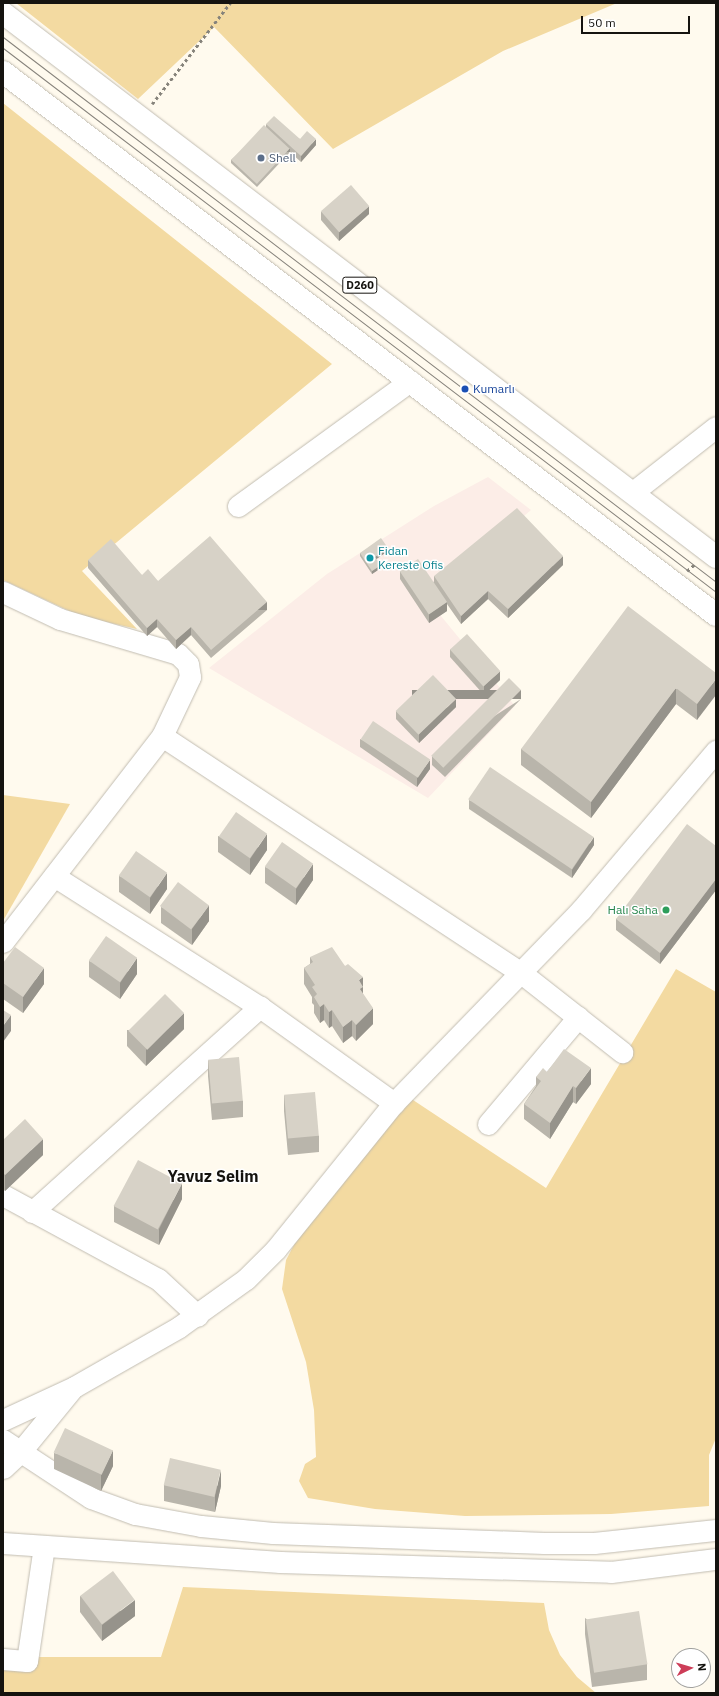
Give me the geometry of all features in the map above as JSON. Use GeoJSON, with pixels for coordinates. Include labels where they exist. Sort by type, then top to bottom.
{"type":"FeatureCollection","features":[{"type":"Feature","properties":{"kind":"highway","name":"D260"},"geometry":{"type":"LineString","coordinates":[[3,13],[633,492],[712,554]]}},
{"type":"Feature","properties":{"kind":"highway"},"geometry":{"type":"LineString","coordinates":[[3,72],[716,615]]}},
{"type":"Feature","properties":{"kind":"street"},"geometry":{"type":"LineString","coordinates":[[238,506],[410,381]]}},
{"type":"Feature","properties":{"kind":"street"},"geometry":{"type":"LineString","coordinates":[[633,492],[716,427]]}},
{"type":"Feature","properties":{"kind":"street"},"geometry":{"type":"LineString","coordinates":[[3,592],[60,619],[171,651],[184,658],[190,670],[189,683],[162,736],[3,942]]}},
{"type":"Feature","properties":{"kind":"street"},"geometry":{"type":"LineString","coordinates":[[162,736],[520,972],[622,1052]]}},
{"type":"Feature","properties":{"kind":"street"},"geometry":{"type":"LineString","coordinates":[[3,1420],[74,1386],[198,1316],[246,1279],[276,1249],[394,1103],[602,888],[716,751]]}},
{"type":"Feature","properties":{"kind":"street"},"geometry":{"type":"LineString","coordinates":[[54,876],[260,1007],[394,1103]]}},
{"type":"Feature","properties":{"kind":"street"},"geometry":{"type":"LineString","coordinates":[[32,1212],[260,1007]]}},
{"type":"Feature","properties":{"kind":"street"},"geometry":{"type":"LineString","coordinates":[[488,1124],[578,1017]]}},
{"type":"Feature","properties":{"kind":"street"},"geometry":{"type":"LineString","coordinates":[[3,1195],[32,1212],[158,1278],[198,1316]]}},
{"type":"Feature","properties":{"kind":"street"},"geometry":{"type":"LineString","coordinates":[[3,1468],[21,1451],[74,1386]]}},
{"type":"Feature","properties":{"kind":"street"},"geometry":{"type":"LineString","coordinates":[[3,1440],[21,1451],[69,1487],[112,1507],[152,1518],[235,1530],[594,1543],[716,1530]]}},
{"type":"Feature","properties":{"kind":"street"},"geometry":{"type":"LineString","coordinates":[[3,1542],[280,1562],[611,1572],[716,1560]]}},
{"type":"Feature","properties":{"kind":"street"},"geometry":{"type":"LineString","coordinates":[[3,1659],[27,1661],[44,1546]]}},
{"type":"Feature","properties":{"kind":"path"},"geometry":{"type":"LineString","coordinates":[[141,118],[230,3]]}},
{"type":"Feature","properties":{"kind":"path"},"geometry":{"type":"LineString","coordinates":[[675,583],[712,554]]}},
{"type":"Feature","properties":{"kind":"shaded area"},"geometry":{"type":"Polygon","coordinates":[[[16,3],[617,3],[503,51],[333,149],[214,27],[138,99],[16,3]]]}},
{"type":"Feature","properties":{"kind":"shaded area"},"geometry":{"type":"Polygon","coordinates":[[[3,103],[332,364],[82,571],[137,629],[80,616],[3,580],[3,103]]]}},
{"type":"Feature","properties":{"kind":"shaded area"},"geometry":{"type":"Polygon","coordinates":[[[488,477],[531,510],[427,599],[515,706],[428,798],[209,668],[327,574],[434,506],[488,477]]]}},
{"type":"Feature","properties":{"kind":"shaded area"},"geometry":{"type":"Polygon","coordinates":[[[3,795],[70,804],[3,921],[3,795]]]}},
{"type":"Feature","properties":{"kind":"shaded area"},"geometry":{"type":"Polygon","coordinates":[[[676,969],[716,992],[716,1438],[709,1455],[709,1506],[611,1514],[465,1516],[375,1509],[308,1498],[299,1481],[305,1464],[316,1457],[314,1410],[306,1362],[282,1289],[286,1260],[295,1243],[410,1098],[546,1188],[676,969]]]}},
{"type":"Feature","properties":{"kind":"shaded area"},"geometry":{"type":"Polygon","coordinates":[[[183,1587],[544,1603],[549,1630],[560,1655],[577,1677],[596,1693],[3,1693],[3,1668],[35,1657],[161,1657],[183,1587]]]}},
{"type":"Feature","properties":{"kind":"building"},"geometry":{"type":"Polygon","coordinates":[[[274,116],[300,139],[307,131],[316,139],[301,156],[266,124],[274,116]]]}},
{"type":"Feature","properties":{"kind":"building"},"geometry":{"type":"Polygon","coordinates":[[[264,125],[290,149],[257,184],[231,160],[264,125]]]}},
{"type":"Feature","properties":{"kind":"building"},"geometry":{"type":"Polygon","coordinates":[[[351,185],[369,206],[339,232],[321,211],[351,185]]]}},
{"type":"Feature","properties":{"kind":"building"},"geometry":{"type":"Polygon","coordinates":[[[517,508],[563,556],[508,609],[488,591],[461,616],[434,576],[517,508]]]}},
{"type":"Feature","properties":{"kind":"building"},"geometry":{"type":"Polygon","coordinates":[[[210,536],[267,602],[211,650],[191,627],[176,640],[157,619],[147,628],[88,560],[111,539],[142,575],[148,569],[158,581],[210,536]]]}},
{"type":"Feature","properties":{"kind":"building","name":"Fidan Kereste Ofis"},"geometry":{"type":"Polygon","coordinates":[[[381,538],[388,548],[375,557],[381,565],[372,571],[360,553],[381,538]]]}},
{"type":"Feature","properties":{"kind":"building"},"geometry":{"type":"Polygon","coordinates":[[[418,559],[447,602],[429,614],[400,571],[418,559]]]}},
{"type":"Feature","properties":{"kind":"building"},"geometry":{"type":"Polygon","coordinates":[[[628,606],[716,673],[716,679],[697,704],[676,688],[591,802],[521,749],[628,606]]]}},
{"type":"Feature","properties":{"kind":"building"},"geometry":{"type":"Polygon","coordinates":[[[467,634],[500,671],[483,687],[450,649],[467,634]]]}},
{"type":"Feature","properties":{"kind":"building"},"geometry":{"type":"Polygon","coordinates":[[[433,675],[456,699],[419,735],[396,711],[433,675]]]}},
{"type":"Feature","properties":{"kind":"building"},"geometry":{"type":"Polygon","coordinates":[[[509,678],[521,690],[443,768],[431,756],[509,678]]]}},
{"type":"Feature","properties":{"kind":"building"},"geometry":{"type":"Polygon","coordinates":[[[373,721],[430,760],[418,778],[361,739],[373,721]]]}},
{"type":"Feature","properties":{"kind":"building"},"geometry":{"type":"Polygon","coordinates":[[[490,767],[594,837],[572,869],[468,799],[490,767]]]}},
{"type":"Feature","properties":{"kind":"building"},"geometry":{"type":"Polygon","coordinates":[[[236,812],[267,834],[250,858],[219,837],[236,812]]]}},
{"type":"Feature","properties":{"kind":"building","name":"Halı Saha"},"geometry":{"type":"Polygon","coordinates":[[[687,824],[716,846],[716,879],[660,953],[616,919],[687,824]]]}},
{"type":"Feature","properties":{"kind":"building"},"geometry":{"type":"Polygon","coordinates":[[[282,842],[313,864],[296,888],[265,867],[282,842]]]}},
{"type":"Feature","properties":{"kind":"building"},"geometry":{"type":"Polygon","coordinates":[[[136,851],[167,873],[150,897],[119,876],[136,851]]]}},
{"type":"Feature","properties":{"kind":"building"},"geometry":{"type":"Polygon","coordinates":[[[178,882],[209,905],[191,929],[160,906],[178,882]]]}},
{"type":"Feature","properties":{"kind":"building"},"geometry":{"type":"Polygon","coordinates":[[[106,936],[137,958],[120,982],[89,961],[106,936]]]}},
{"type":"Feature","properties":{"kind":"building"},"geometry":{"type":"Polygon","coordinates":[[[15,947],[44,968],[23,997],[3,983],[3,963],[15,947]]]}},
{"type":"Feature","properties":{"kind":"building"},"geometry":{"type":"Polygon","coordinates":[[[332,947],[345,966],[348,964],[363,977],[359,980],[363,987],[360,989],[373,1008],[356,1025],[352,1020],[343,1027],[332,1010],[329,1012],[324,1004],[320,1007],[314,997],[317,994],[312,987],[315,985],[304,968],[313,962],[310,957],[332,947]]]}},
{"type":"Feature","properties":{"kind":"building"},"geometry":{"type":"Polygon","coordinates":[[[165,994],[184,1013],[147,1050],[128,1031],[165,994]]]}},
{"type":"Feature","properties":{"kind":"building"},"geometry":{"type":"Polygon","coordinates":[[[3,1010],[11,1015],[3,1026],[3,1010]]]}},
{"type":"Feature","properties":{"kind":"building"},"geometry":{"type":"Polygon","coordinates":[[[564,1049],[591,1068],[576,1088],[573,1086],[550,1123],[524,1104],[541,1081],[536,1077],[543,1068],[547,1072],[564,1049]]]}},
{"type":"Feature","properties":{"kind":"building"},"geometry":{"type":"Polygon","coordinates":[[[239,1057],[243,1101],[212,1104],[208,1060],[239,1057]]]}},
{"type":"Feature","properties":{"kind":"building"},"geometry":{"type":"Polygon","coordinates":[[[315,1092],[319,1136],[288,1139],[284,1095],[315,1092]]]}},
{"type":"Feature","properties":{"kind":"building"},"geometry":{"type":"Polygon","coordinates":[[[25,1119],[43,1139],[5,1175],[3,1173],[3,1140],[25,1119]]]}},
{"type":"Feature","properties":{"kind":"building"},"geometry":{"type":"Polygon","coordinates":[[[138,1160],[182,1183],[158,1229],[114,1206],[138,1160]]]}},
{"type":"Feature","properties":{"kind":"building"},"geometry":{"type":"Polygon","coordinates":[[[65,1428],[113,1450],[102,1475],[54,1452],[65,1428]]]}},
{"type":"Feature","properties":{"kind":"building"},"geometry":{"type":"Polygon","coordinates":[[[170,1458],[221,1470],[214,1497],[164,1485],[170,1458]]]}},
{"type":"Feature","properties":{"kind":"building"},"geometry":{"type":"Polygon","coordinates":[[[113,1571],[135,1600],[102,1624],[80,1596],[113,1571]]]}},
{"type":"Feature","properties":{"kind":"building"},"geometry":{"type":"Polygon","coordinates":[[[639,1611],[647,1664],[594,1673],[586,1619],[639,1611]]]}},
{"type":"Feature","properties":{"kind":"tram line"},"geometry":{"type":"LineString","coordinates":[[3,37],[716,582]]}},
{"type":"Feature","properties":{"kind":"tram line"},"geometry":{"type":"LineString","coordinates":[[3,48],[716,592]]}},
{"type":"Feature","properties":{"kind":"place","name":"Shell"},"geometry":{"type":"Point","coordinates":[261,158]}},
{"type":"Feature","properties":{"kind":"place","name":"Kumarlı"},"geometry":{"type":"Point","coordinates":[465,389]}},
{"type":"Feature","properties":{"kind":"place","name":"Fidan Kereste Ofis"},"geometry":{"type":"Point","coordinates":[370,558]}},
{"type":"Feature","properties":{"kind":"place","name":"Halı Saha"},"geometry":{"type":"Point","coordinates":[666,910]}},
{"type":"Feature","properties":{"kind":"district","name":"Yavuz Selim"},"geometry":{"type":"Point","coordinates":[213,1176]}}]}
